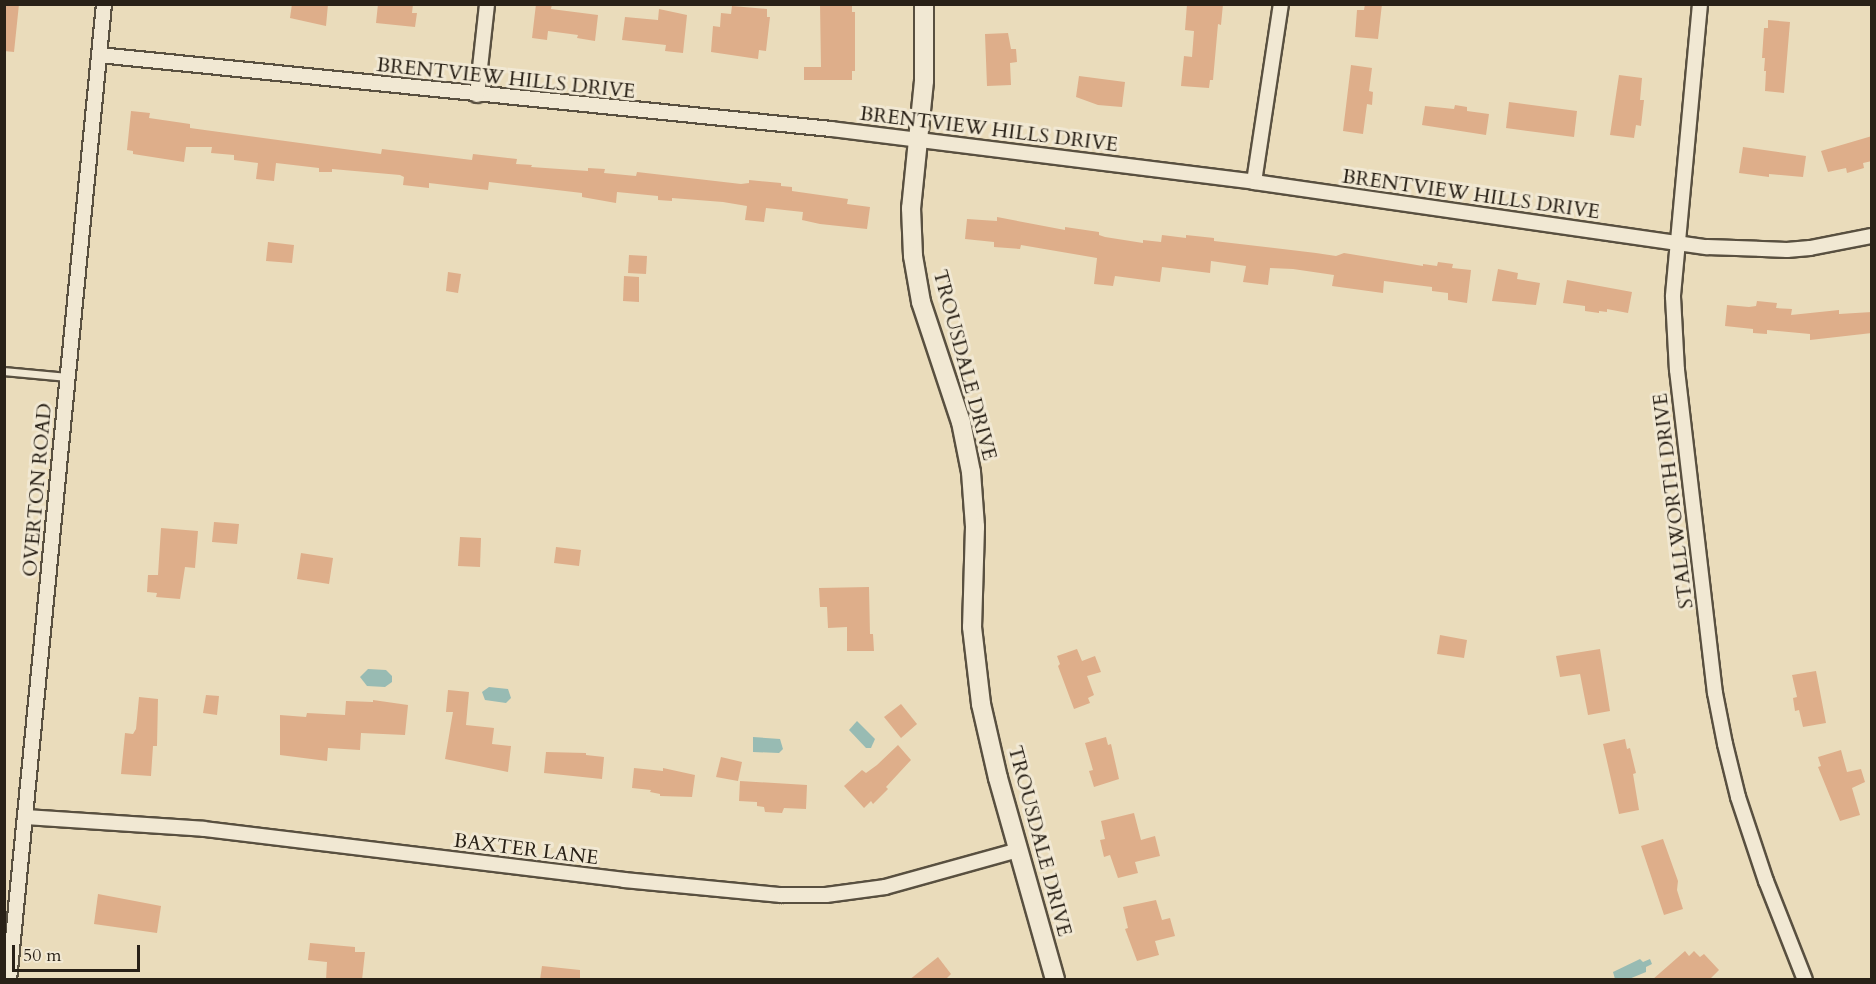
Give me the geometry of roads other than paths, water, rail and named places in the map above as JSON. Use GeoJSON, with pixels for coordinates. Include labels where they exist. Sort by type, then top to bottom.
{"type":"FeatureCollection","features":[{"type":"Feature","properties":{"kind":"street","name":"OVERTON ROAD"},"geometry":{"type":"LineString","coordinates":[[9,980],[10,909],[25,817],[104,4]]}},
{"type":"Feature","properties":{"kind":"street"},"geometry":{"type":"LineString","coordinates":[[477,95],[487,4]]}},
{"type":"Feature","properties":{"kind":"street","name":"TROUSDALE DRIVE"},"geometry":{"type":"LineString","coordinates":[[924,4],[925,66],[916,139],[910,221],[915,273],[921,302],[957,411],[969,458],[975,506],[972,627],[976,679],[988,739],[1055,980]]}},
{"type":"Feature","properties":{"kind":"street"},"geometry":{"type":"LineString","coordinates":[[1254,182],[1281,4]]}},
{"type":"Feature","properties":{"kind":"street","name":"STALLWORTH DRIVE"},"geometry":{"type":"LineString","coordinates":[[1700,4],[1673,297],[1677,369],[1715,693],[1738,797],[1766,881],[1805,980]]}},
{"type":"Feature","properties":{"kind":"street","name":"BRENTVIEW HILLS DRIVE"},"geometry":{"type":"LineString","coordinates":[[99,55],[916,139],[1254,182],[1732,249],[1810,248],[1872,236]]}},
{"type":"Feature","properties":{"kind":"street","name":"BAXTER LANE"},"geometry":{"type":"LineString","coordinates":[[25,817],[204,829],[624,880],[781,895],[826,895],[885,887],[1018,850]]}},
{"type":"Feature","properties":{"kind":"lane"},"geometry":{"type":"LineString","coordinates":[[4,371],[67,377]]}},
{"type":"Feature","properties":{"kind":"water"},"geometry":{"type":"Polygon","coordinates":[[[368,669],[386,670],[392,676],[392,682],[385,687],[367,686],[360,677],[368,669]]]}},
{"type":"Feature","properties":{"kind":"water"},"geometry":{"type":"Polygon","coordinates":[[[489,687],[508,689],[511,698],[506,703],[485,700],[482,692],[489,687]]]}},
{"type":"Feature","properties":{"kind":"water"},"geometry":{"type":"Polygon","coordinates":[[[857,721],[875,739],[871,748],[866,748],[849,730],[857,721]]]}},
{"type":"Feature","properties":{"kind":"water"},"geometry":{"type":"Polygon","coordinates":[[[753,737],[780,739],[783,749],[779,753],[753,752],[753,737]]]}},
{"type":"Feature","properties":{"kind":"water"},"geometry":{"type":"Polygon","coordinates":[[[1640,959],[1643,962],[1650,959],[1652,964],[1646,967],[1646,972],[1629,979],[1615,979],[1613,972],[1640,959]]]}}]}
